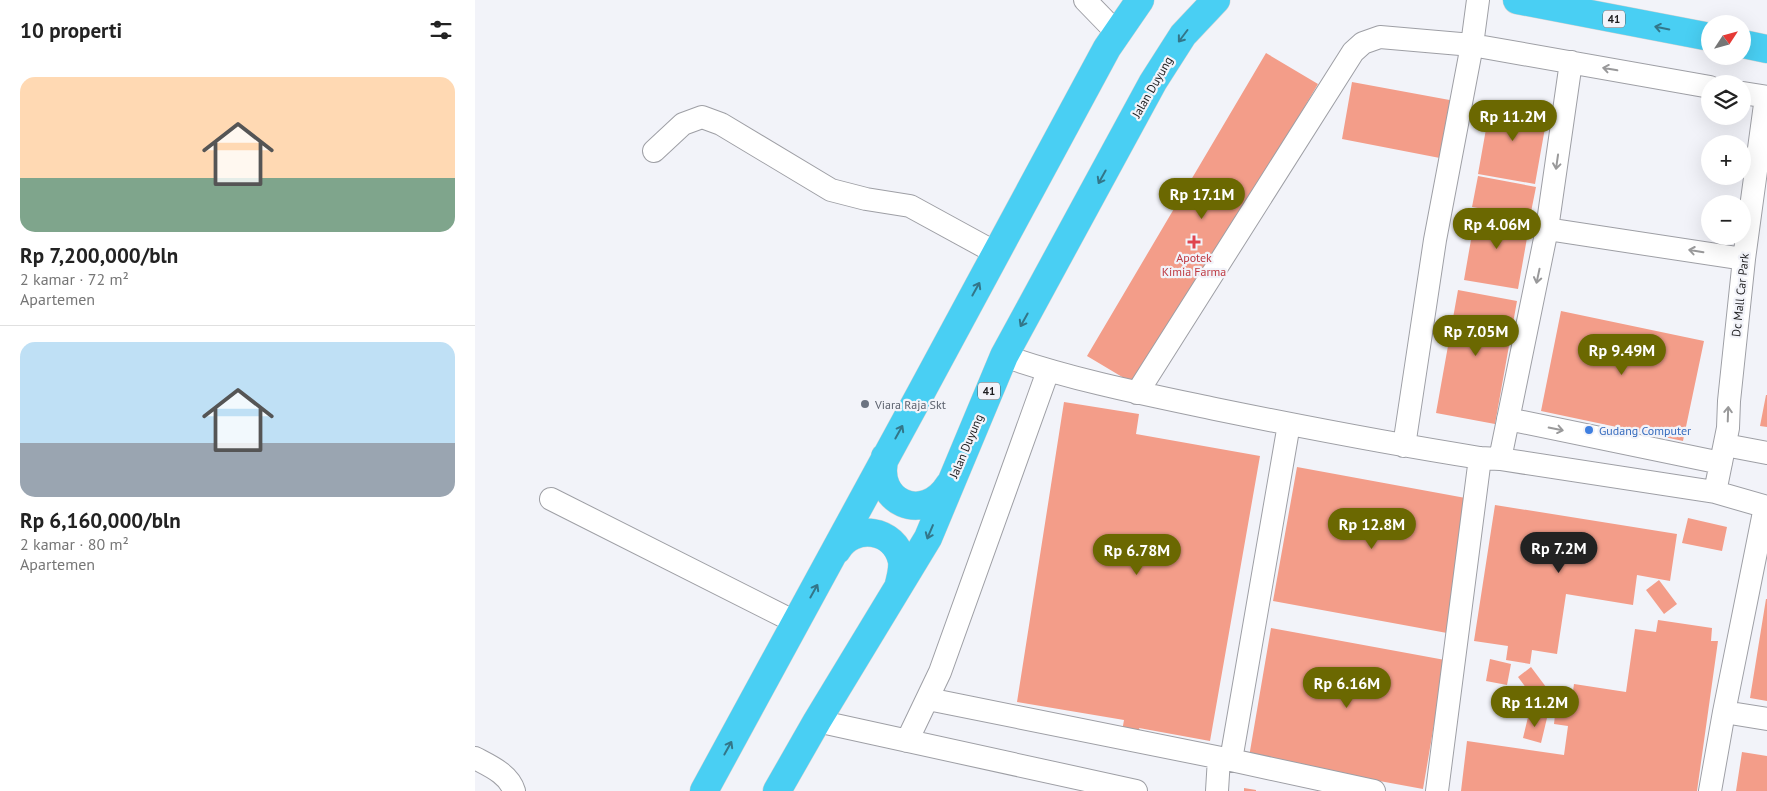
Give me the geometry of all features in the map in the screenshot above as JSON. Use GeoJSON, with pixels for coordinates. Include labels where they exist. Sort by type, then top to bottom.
{"type":"FeatureCollection","features":[{"type":"Feature","properties":{"kind":"highway"},"geometry":{"type":"LineString","coordinates":[[704,791],[835,554],[885,457],[1107,48],[1140,0]]}},
{"type":"Feature","properties":{"kind":"highway","name":"Jalan Duyung"},"geometry":{"type":"LineString","coordinates":[[777,791],[817,721],[928,538],[1004,356],[1153,82],[1183,35],[1216,0]]}},
{"type":"Feature","properties":{"kind":"highway","name":"41"},"geometry":{"type":"LineString","coordinates":[[1517,0],[1701,36]]}},
{"type":"Feature","properties":{"kind":"highway"},"geometry":{"type":"LineString","coordinates":[[1751,46],[1767,49]]}},
{"type":"Feature","properties":{"kind":"highway"},"geometry":{"type":"LineString","coordinates":[[885,457],[882,467],[882,478],[892,496],[901,502],[912,506],[924,506],[935,502],[949,484]]}},
{"type":"Feature","properties":{"kind":"highway"},"geometry":{"type":"LineString","coordinates":[[835,554],[840,544],[849,537],[871,532],[882,535],[898,550],[902,561],[899,584]]}},
{"type":"Feature","properties":{"kind":"street"},"geometry":{"type":"LineString","coordinates":[[1085,0],[1117,33]]}},
{"type":"Feature","properties":{"kind":"street"},"geometry":{"type":"LineString","coordinates":[[1403,446],[1435,240],[1472,44],[1478,0]]}},
{"type":"Feature","properties":{"kind":"street"},"geometry":{"type":"LineString","coordinates":[[1137,393],[1357,47],[1372,39],[1380,38],[1472,44],[1701,85]]}},
{"type":"Feature","properties":{"kind":"street"},"geometry":{"type":"LineString","coordinates":[[1437,791],[1490,458],[1508,420],[1547,229],[1571,62]]}},
{"type":"Feature","properties":{"kind":"street"},"geometry":{"type":"LineString","coordinates":[[1751,94],[1767,97]]}},
{"type":"Feature","properties":{"kind":"street","name":"Dc Mall Car Park"},"geometry":{"type":"LineString","coordinates":[[1715,492],[1728,428],[1729,401],[1744,259],[1767,97]]}},
{"type":"Feature","properties":{"kind":"street"},"geometry":{"type":"LineString","coordinates":[[654,151],[683,124],[702,117],[721,124],[831,190],[866,199],[910,206],[996,253]]}},
{"type":"Feature","properties":{"kind":"street"},"geometry":{"type":"LineString","coordinates":[[1547,229],[1744,259]]}},
{"type":"Feature","properties":{"kind":"street"},"geometry":{"type":"LineString","coordinates":[[1004,356],[1048,371],[1137,393],[1289,424],[1403,446],[1715,492],[1766,507],[1762,549],[1724,712],[1710,791]]}},
{"type":"Feature","properties":{"kind":"street"},"geometry":{"type":"LineString","coordinates":[[907,741],[940,672],[1048,371]]}},
{"type":"Feature","properties":{"kind":"street"},"geometry":{"type":"LineString","coordinates":[[1508,420],[1723,454],[1767,453]]}},
{"type":"Feature","properties":{"kind":"street"},"geometry":{"type":"LineString","coordinates":[[1217,791],[1225,759],[1289,424]]}},
{"type":"Feature","properties":{"kind":"street"},"geometry":{"type":"LineString","coordinates":[[551,499],[797,622]]}},
{"type":"Feature","properties":{"kind":"street"},"geometry":{"type":"LineString","coordinates":[[927,699],[1374,791]]}},
{"type":"Feature","properties":{"kind":"street"},"geometry":{"type":"LineString","coordinates":[[1724,712],[1767,719]]}},
{"type":"Feature","properties":{"kind":"street"},"geometry":{"type":"LineString","coordinates":[[817,721],[1132,791]]}},
{"type":"Feature","properties":{"kind":"street"},"geometry":{"type":"LineString","coordinates":[[475,758],[505,775],[515,791]]}},
{"type":"Feature","properties":{"kind":"building"},"geometry":{"type":"Polygon","coordinates":[[[1266,53],[1318,84],[1139,387],[1087,356],[1266,53]]]}},
{"type":"Feature","properties":{"kind":"building"},"geometry":{"type":"Polygon","coordinates":[[[1352,82],[1455,101],[1445,159],[1342,139],[1352,82]]]}},
{"type":"Feature","properties":{"kind":"building"},"geometry":{"type":"Polygon","coordinates":[[[1491,101],[1548,111],[1535,184],[1478,174],[1491,101]]]}},
{"type":"Feature","properties":{"kind":"building"},"geometry":{"type":"Polygon","coordinates":[[[1478,176],[1536,187],[1530,217],[1472,207],[1478,176]]]}},
{"type":"Feature","properties":{"kind":"building"},"geometry":{"type":"Polygon","coordinates":[[[1476,211],[1530,221],[1518,289],[1464,280],[1476,211]]]}},
{"type":"Feature","properties":{"kind":"building"},"geometry":{"type":"Polygon","coordinates":[[[1458,290],[1517,301],[1495,424],[1436,413],[1458,290]]]}},
{"type":"Feature","properties":{"kind":"building"},"geometry":{"type":"Polygon","coordinates":[[[1561,311],[1704,341],[1683,441],[1541,411],[1561,311]]]}},
{"type":"Feature","properties":{"kind":"building"},"geometry":{"type":"Polygon","coordinates":[[[1767,395],[1767,427],[1760,426],[1767,395]]]}},
{"type":"Feature","properties":{"kind":"building"},"geometry":{"type":"Polygon","coordinates":[[[1064,402],[1139,414],[1136,434],[1260,456],[1210,741],[1139,728],[1143,741],[1121,737],[1124,720],[1017,702],[1064,402]]]}},
{"type":"Feature","properties":{"kind":"building"},"geometry":{"type":"Polygon","coordinates":[[[1297,467],[1471,499],[1447,633],[1273,601],[1297,467]]]}},
{"type":"Feature","properties":{"kind":"building"},"geometry":{"type":"Polygon","coordinates":[[[1495,505],[1677,534],[1670,581],[1637,575],[1633,605],[1566,594],[1557,654],[1532,650],[1530,664],[1506,660],[1508,646],[1474,641],[1495,505]]]}},
{"type":"Feature","properties":{"kind":"building"},"geometry":{"type":"Polygon","coordinates":[[[1688,518],[1727,527],[1722,551],[1682,543],[1688,518]]]}},
{"type":"Feature","properties":{"kind":"building"},"geometry":{"type":"Polygon","coordinates":[[[1659,580],[1677,604],[1664,614],[1646,590],[1659,580]]]}},
{"type":"Feature","properties":{"kind":"building"},"geometry":{"type":"Polygon","coordinates":[[[1767,599],[1767,701],[1750,698],[1767,599]]]}},
{"type":"Feature","properties":{"kind":"building"},"geometry":{"type":"Polygon","coordinates":[[[1658,620],[1712,628],[1711,641],[1718,641],[1697,791],[1461,791],[1467,741],[1564,755],[1568,726],[1554,724],[1557,696],[1572,698],[1574,684],[1626,692],[1635,629],[1656,632],[1658,620]]]}},
{"type":"Feature","properties":{"kind":"building"},"geometry":{"type":"Polygon","coordinates":[[[1271,628],[1445,660],[1423,789],[1249,757],[1271,628]]]}},
{"type":"Feature","properties":{"kind":"building"},"geometry":{"type":"Polygon","coordinates":[[[1490,659],[1511,664],[1507,685],[1486,681],[1490,659]]]}},
{"type":"Feature","properties":{"kind":"building"},"geometry":{"type":"Polygon","coordinates":[[[1531,667],[1552,695],[1539,705],[1518,677],[1531,667]]]}},
{"type":"Feature","properties":{"kind":"building"},"geometry":{"type":"Polygon","coordinates":[[[1529,713],[1547,718],[1541,743],[1523,738],[1529,713]]]}},
{"type":"Feature","properties":{"kind":"building"},"geometry":{"type":"Polygon","coordinates":[[[1742,752],[1767,756],[1767,791],[1736,791],[1742,752]]]}},
{"type":"Feature","properties":{"kind":"building"},"geometry":{"type":"Polygon","coordinates":[[[1244,788],[1256,790],[1256,791],[1244,791],[1244,788]]]}},
{"type":"Feature","properties":{"kind":"place","name":"Apotek Kimia Farma"},"geometry":{"type":"Point","coordinates":[1194,242]}},
{"type":"Feature","properties":{"kind":"place","name":"Viara Raja Skt"},"geometry":{"type":"Point","coordinates":[865,404]}},
{"type":"Feature","properties":{"kind":"place","name":"Gudang Computer"},"geometry":{"type":"Point","coordinates":[1589,430]}}]}
